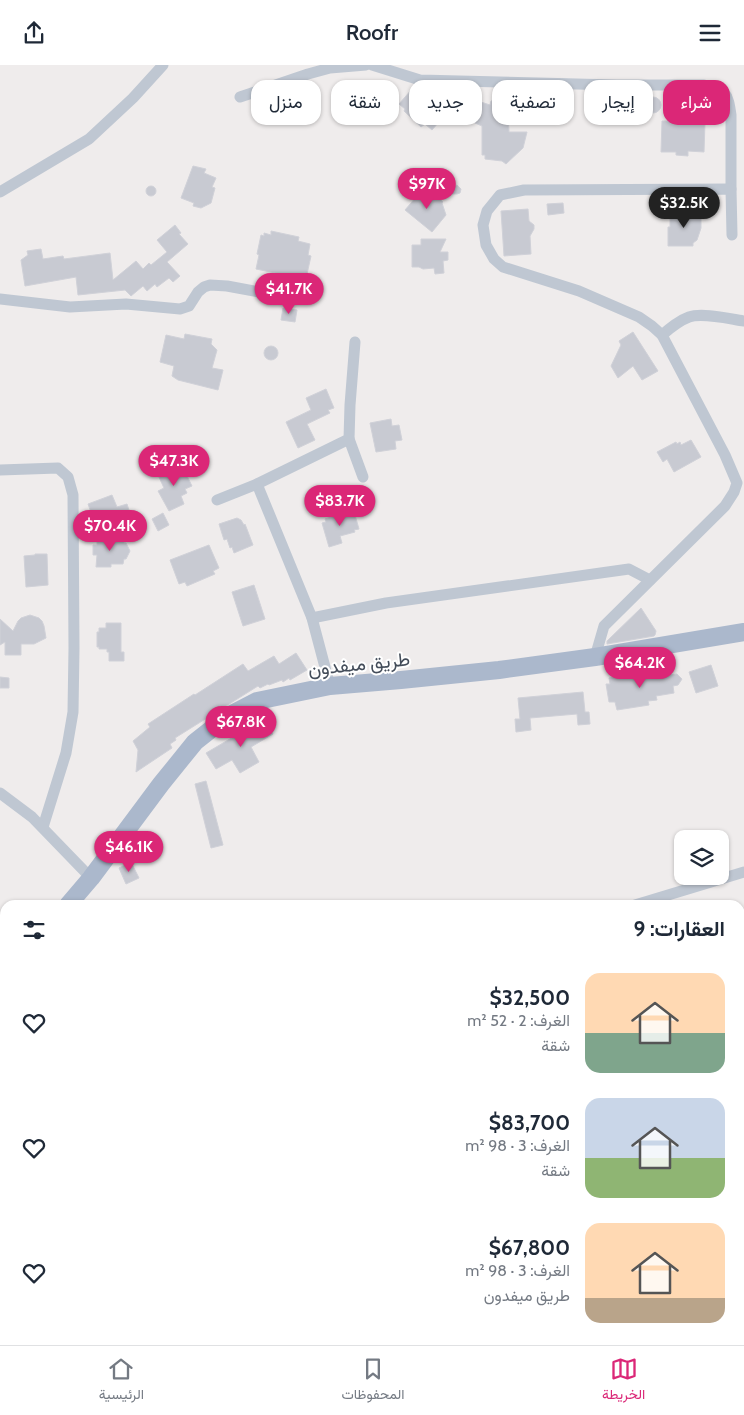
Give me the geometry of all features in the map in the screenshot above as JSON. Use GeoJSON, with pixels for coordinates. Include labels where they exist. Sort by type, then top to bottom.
{"type":"FeatureCollection","features":[{"type":"Feature","properties":{"kind":"main road","name":"طريق ميفدون"},"geometry":{"type":"LineString","coordinates":[[72,900],[195,742],[228,717],[257,701],[330,686],[401,681],[499,670],[595,657],[744,632]]}},
{"type":"Feature","properties":{"kind":"street"},"geometry":{"type":"LineString","coordinates":[[0,192],[89,139],[163,65]]}},
{"type":"Feature","properties":{"kind":"street"},"geometry":{"type":"LineString","coordinates":[[240,97],[308,73],[330,68],[366,65]]}},
{"type":"Feature","properties":{"kind":"street"},"geometry":{"type":"LineString","coordinates":[[372,65],[420,80],[616,85],[703,85],[721,90],[728,97],[731,115],[732,235]]}},
{"type":"Feature","properties":{"kind":"street"},"geometry":{"type":"LineString","coordinates":[[595,657],[604,626],[725,506],[741,483],[662,335],[639,317],[579,291],[503,267],[494,259],[486,245],[483,225],[487,211],[500,195],[524,190],[731,189]]}},
{"type":"Feature","properties":{"kind":"street"},"geometry":{"type":"LineString","coordinates":[[0,299],[70,307],[126,305],[180,309],[189,306],[198,292],[210,285],[227,286],[280,296]]}},
{"type":"Feature","properties":{"kind":"street"},"geometry":{"type":"LineString","coordinates":[[662,335],[691,316],[725,317],[744,321]]}},
{"type":"Feature","properties":{"kind":"street"},"geometry":{"type":"LineString","coordinates":[[355,342],[349,439],[363,477]]}},
{"type":"Feature","properties":{"kind":"street"},"geometry":{"type":"LineString","coordinates":[[217,500],[257,484],[349,439]]}},
{"type":"Feature","properties":{"kind":"street"},"geometry":{"type":"LineString","coordinates":[[0,470],[58,468],[68,477],[73,495],[73,712],[66,753],[43,827]]}},
{"type":"Feature","properties":{"kind":"street"},"geometry":{"type":"LineString","coordinates":[[257,484],[312,618],[330,686]]}},
{"type":"Feature","properties":{"kind":"street"},"geometry":{"type":"LineString","coordinates":[[312,618],[386,603],[629,569],[650,580]]}},
{"type":"Feature","properties":{"kind":"street"},"geometry":{"type":"LineString","coordinates":[[0,793],[43,827],[91,878]]}},
{"type":"Feature","properties":{"kind":"street"},"geometry":{"type":"LineString","coordinates":[[652,900],[744,873]]}},
{"type":"Feature","properties":{"kind":"building"},"geometry":{"type":"Polygon","coordinates":[[[409,92],[409,116],[404,111],[405,109],[399,104],[409,92]]]}},
{"type":"Feature","properties":{"kind":"building"},"geometry":{"type":"Polygon","coordinates":[[[653,97],[660,102],[660,108],[653,113],[653,97]]]}},
{"type":"Feature","properties":{"kind":"building"},"geometry":{"type":"Polygon","coordinates":[[[491,101],[492,125],[509,125],[509,132],[527,132],[523,148],[506,164],[502,161],[485,159],[485,155],[482,155],[482,126],[480,125],[482,125],[482,102],[490,105],[491,101]]]}},
{"type":"Feature","properties":{"kind":"building"},"geometry":{"type":"Polygon","coordinates":[[[662,121],[663,125],[705,125],[704,152],[688,151],[688,156],[676,155],[676,152],[661,152],[662,121]]]}},
{"type":"Feature","properties":{"kind":"building"},"geometry":{"type":"Polygon","coordinates":[[[426,125],[436,125],[432,130],[426,125]]]}},
{"type":"Feature","properties":{"kind":"building"},"geometry":{"type":"Polygon","coordinates":[[[193,166],[206,169],[204,173],[216,178],[212,187],[215,188],[211,203],[201,208],[193,206],[194,203],[181,198],[193,166]]]}},
{"type":"Feature","properties":{"kind":"building"},"geometry":{"type":"Polygon","coordinates":[[[457,185],[461,189],[460,193],[452,194],[452,188],[457,185]]]}},
{"type":"Feature","properties":{"kind":"building"},"geometry":{"type":"Polygon","coordinates":[[[149,186],[153,186],[156,191],[155,195],[149,196],[146,193],[146,189],[149,186]]]}},
{"type":"Feature","properties":{"kind":"building"},"geometry":{"type":"Polygon","coordinates":[[[423,189],[432,197],[434,194],[443,202],[446,215],[432,232],[405,210],[423,189]]]}},
{"type":"Feature","properties":{"kind":"building"},"geometry":{"type":"Polygon","coordinates":[[[563,203],[564,213],[548,215],[547,204],[563,203]]]}},
{"type":"Feature","properties":{"kind":"building"},"geometry":{"type":"Polygon","coordinates":[[[685,207],[686,214],[694,213],[694,215],[701,215],[701,228],[697,240],[693,243],[693,246],[668,246],[670,216],[675,216],[685,207]]]}},
{"type":"Feature","properties":{"kind":"building"},"geometry":{"type":"Polygon","coordinates":[[[528,209],[529,221],[534,225],[530,236],[531,254],[504,256],[501,211],[528,209]]]}},
{"type":"Feature","properties":{"kind":"building"},"geometry":{"type":"Polygon","coordinates":[[[175,225],[181,233],[179,234],[188,244],[167,262],[180,276],[173,282],[169,278],[157,287],[155,284],[147,291],[143,286],[131,296],[125,290],[78,295],[76,277],[25,286],[21,260],[28,255],[27,251],[41,249],[43,259],[63,256],[64,259],[110,253],[113,280],[136,261],[143,269],[167,252],[157,240],[175,225]]]}},
{"type":"Feature","properties":{"kind":"building"},"geometry":{"type":"Polygon","coordinates":[[[271,231],[299,237],[298,241],[310,244],[308,255],[311,256],[307,274],[304,273],[301,289],[288,286],[290,276],[256,269],[261,235],[264,236],[264,233],[271,235],[271,231]]]}},
{"type":"Feature","properties":{"kind":"building"},"geometry":{"type":"Polygon","coordinates":[[[421,239],[446,239],[440,252],[448,252],[448,260],[443,261],[444,273],[435,274],[434,268],[412,267],[412,245],[421,245],[421,239]]]}},
{"type":"Feature","properties":{"kind":"building"},"geometry":{"type":"Polygon","coordinates":[[[283,308],[297,310],[295,322],[281,320],[283,308]]]}},
{"type":"Feature","properties":{"kind":"building"},"geometry":{"type":"Polygon","coordinates":[[[633,332],[658,371],[642,380],[633,366],[618,378],[611,366],[621,345],[619,341],[633,332]]]}},
{"type":"Feature","properties":{"kind":"building"},"geometry":{"type":"Polygon","coordinates":[[[185,334],[212,339],[211,344],[217,350],[212,368],[223,370],[218,390],[178,380],[172,376],[174,366],[160,362],[166,335],[184,339],[185,334]]]}},
{"type":"Feature","properties":{"kind":"building"},"geometry":{"type":"Polygon","coordinates":[[[268,346],[274,346],[278,353],[274,360],[268,360],[264,356],[264,350],[268,346]]]}},
{"type":"Feature","properties":{"kind":"building"},"geometry":{"type":"Polygon","coordinates":[[[326,389],[334,408],[328,410],[330,413],[307,424],[315,440],[298,448],[286,422],[311,410],[306,398],[326,389]]]}},
{"type":"Feature","properties":{"kind":"building"},"geometry":{"type":"Polygon","coordinates":[[[391,419],[392,426],[399,425],[402,440],[395,441],[396,449],[376,452],[370,423],[391,419]]]}},
{"type":"Feature","properties":{"kind":"building"},"geometry":{"type":"Polygon","coordinates":[[[691,440],[701,457],[674,472],[667,459],[663,462],[657,452],[676,442],[677,444],[680,442],[681,445],[691,440]]]}},
{"type":"Feature","properties":{"kind":"building"},"geometry":{"type":"Polygon","coordinates":[[[181,464],[192,486],[185,489],[187,493],[181,496],[184,504],[169,511],[158,491],[164,488],[158,475],[181,464]]]}},
{"type":"Feature","properties":{"kind":"building"},"geometry":{"type":"Polygon","coordinates":[[[112,495],[117,507],[127,504],[130,513],[96,526],[88,504],[112,495]]]}},
{"type":"Feature","properties":{"kind":"building"},"geometry":{"type":"Polygon","coordinates":[[[353,508],[359,529],[340,536],[342,543],[329,547],[322,523],[326,522],[325,519],[353,508]]]}},
{"type":"Feature","properties":{"kind":"building"},"geometry":{"type":"Polygon","coordinates":[[[163,513],[169,525],[158,531],[152,519],[163,513]]]}},
{"type":"Feature","properties":{"kind":"building"},"geometry":{"type":"Polygon","coordinates":[[[237,518],[245,524],[253,545],[234,553],[227,539],[224,540],[219,524],[237,518]]]}},
{"type":"Feature","properties":{"kind":"building"},"geometry":{"type":"Polygon","coordinates":[[[97,538],[124,539],[124,543],[126,543],[130,551],[123,564],[111,564],[111,567],[96,567],[97,555],[93,555],[93,545],[97,545],[97,538]]]}},
{"type":"Feature","properties":{"kind":"building"},"geometry":{"type":"Polygon","coordinates":[[[209,545],[219,568],[213,571],[215,574],[187,586],[185,582],[179,584],[170,560],[209,545]]]}},
{"type":"Feature","properties":{"kind":"building"},"geometry":{"type":"Polygon","coordinates":[[[47,554],[48,585],[26,587],[24,556],[47,554]]]}},
{"type":"Feature","properties":{"kind":"building"},"geometry":{"type":"Polygon","coordinates":[[[254,585],[265,619],[243,626],[232,592],[254,585]]]}},
{"type":"Feature","properties":{"kind":"building"},"geometry":{"type":"Polygon","coordinates":[[[641,608],[656,631],[655,635],[607,644],[607,641],[641,608]]]}},
{"type":"Feature","properties":{"kind":"building"},"geometry":{"type":"Polygon","coordinates":[[[30,615],[42,621],[46,638],[34,644],[21,644],[21,655],[5,655],[5,642],[0,645],[0,619],[13,631],[21,618],[30,615]]]}},
{"type":"Feature","properties":{"kind":"building"},"geometry":{"type":"Polygon","coordinates":[[[106,623],[121,623],[121,652],[124,652],[124,661],[109,661],[107,649],[99,649],[97,647],[97,632],[99,632],[99,628],[106,628],[106,623]]]}},
{"type":"Feature","properties":{"kind":"building"},"geometry":{"type":"Polygon","coordinates":[[[296,653],[307,670],[290,680],[289,678],[283,682],[282,680],[260,688],[258,686],[175,738],[176,740],[170,744],[172,748],[136,772],[138,750],[133,741],[150,727],[148,724],[243,664],[248,671],[274,656],[279,664],[296,653]]]}},
{"type":"Feature","properties":{"kind":"building"},"geometry":{"type":"Polygon","coordinates":[[[711,665],[718,686],[696,693],[689,672],[711,665]]]}},
{"type":"Feature","properties":{"kind":"building"},"geometry":{"type":"Polygon","coordinates":[[[656,671],[656,673],[668,671],[669,675],[677,674],[682,679],[678,685],[673,686],[674,693],[656,696],[657,700],[648,701],[649,705],[617,710],[615,702],[609,702],[606,684],[610,684],[609,678],[656,671]]]}},
{"type":"Feature","properties":{"kind":"building"},"geometry":{"type":"Polygon","coordinates":[[[0,677],[9,678],[9,688],[0,688],[0,677]]]}},
{"type":"Feature","properties":{"kind":"building"},"geometry":{"type":"Polygon","coordinates":[[[583,692],[585,712],[589,712],[590,724],[578,725],[577,714],[530,718],[531,730],[516,732],[515,719],[520,719],[518,698],[583,692]]]}},
{"type":"Feature","properties":{"kind":"building"},"geometry":{"type":"Polygon","coordinates":[[[264,719],[273,734],[251,747],[259,762],[240,773],[232,760],[216,769],[206,753],[264,719]]]}},
{"type":"Feature","properties":{"kind":"building"},"geometry":{"type":"Polygon","coordinates":[[[206,781],[223,845],[211,848],[195,784],[206,781]]]}},
{"type":"Feature","properties":{"kind":"building"},"geometry":{"type":"Polygon","coordinates":[[[131,862],[139,878],[126,884],[119,868],[131,862]]]}}]}
